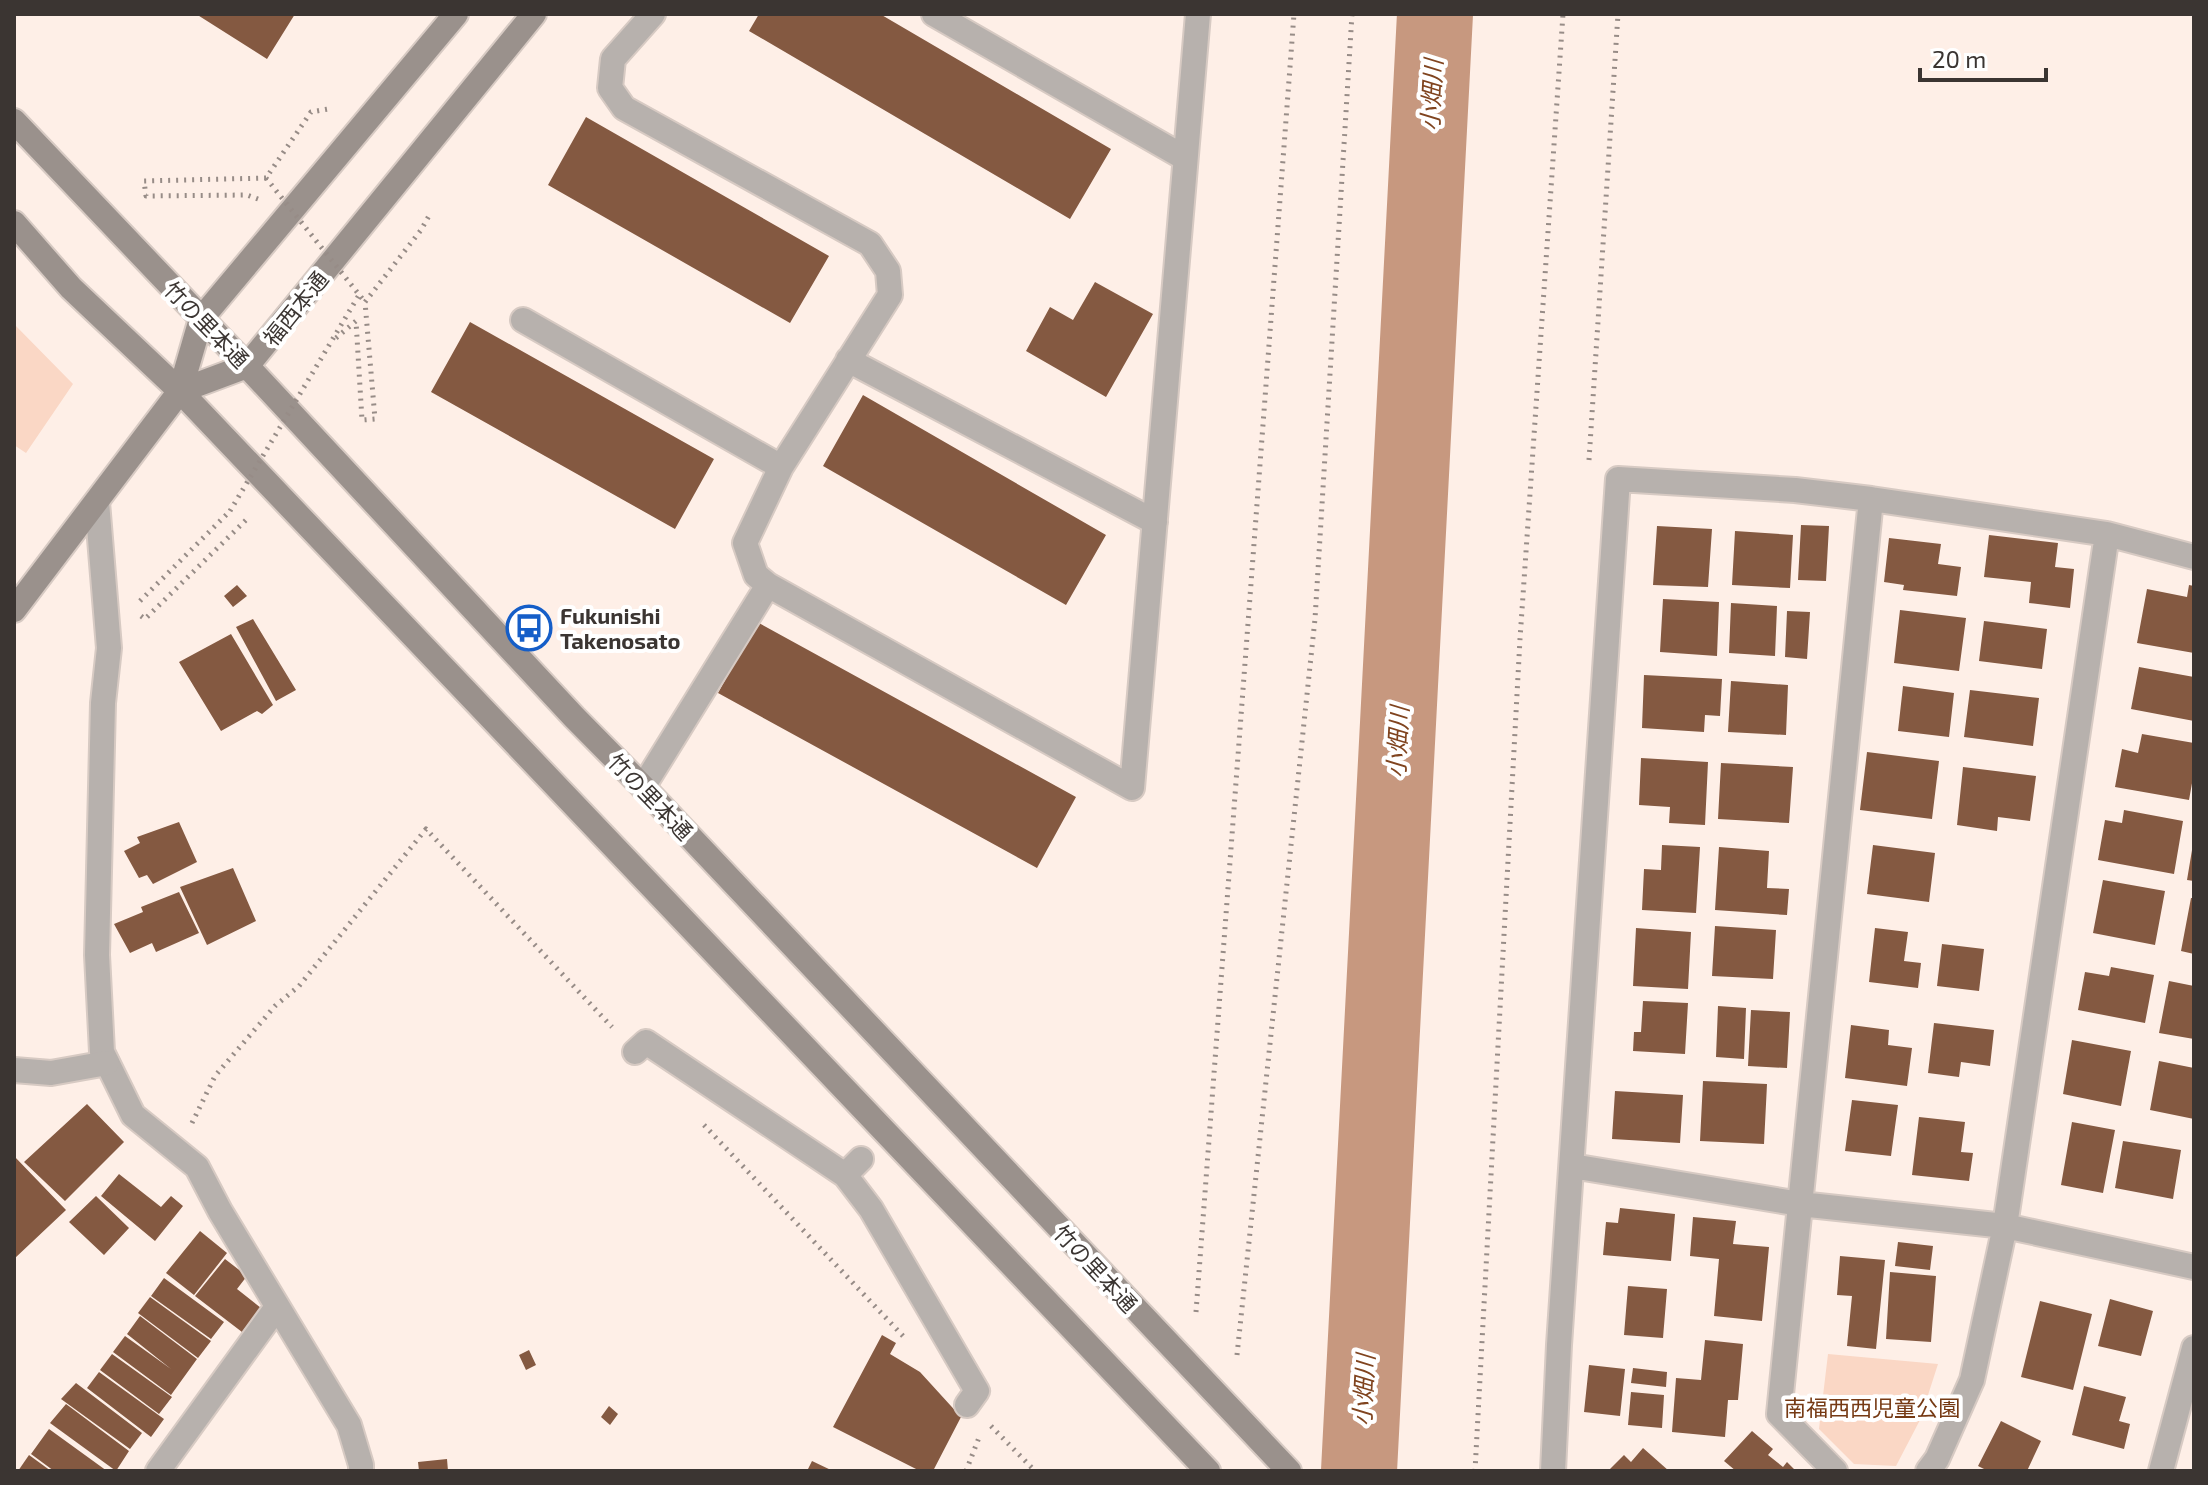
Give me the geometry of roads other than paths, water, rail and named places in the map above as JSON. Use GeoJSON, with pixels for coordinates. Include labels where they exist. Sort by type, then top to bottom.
{"type":"FeatureCollection","features":[{"type":"Feature","properties":{"kind":"street"},"geometry":{"type":"LineString","coordinates":[[14,610],[180,391],[201,319],[456,14]]}},
{"type":"Feature","properties":{"kind":"street","name":"福西本通"},"geometry":{"type":"LineString","coordinates":[[180,391],[247,366],[534,14]]}},
{"type":"Feature","properties":{"kind":"street"},"geometry":{"type":"LineString","coordinates":[[653,14],[613,59],[610,88],[624,108],[870,244],[888,271],[890,295],[781,467],[745,543],[756,575],[768,585],[1132,788],[1198,14]]}},
{"type":"Feature","properties":{"kind":"street"},"geometry":{"type":"LineString","coordinates":[[934,14],[1185,158]]}},
{"type":"Feature","properties":{"kind":"street","name":"竹の里本通"},"geometry":{"type":"LineString","coordinates":[[14,121],[1289,1471]]}},
{"type":"Feature","properties":{"kind":"street"},"geometry":{"type":"LineString","coordinates":[[14,223],[71,288],[180,391],[1208,1471]]}},
{"type":"Feature","properties":{"kind":"street"},"geometry":{"type":"LineString","coordinates":[[523,320],[781,467]]}},
{"type":"Feature","properties":{"kind":"street"},"geometry":{"type":"LineString","coordinates":[[848,360],[1155,522]]}},
{"type":"Feature","properties":{"kind":"street"},"geometry":{"type":"LineString","coordinates":[[1553,1471],[1618,479],[1795,490],[1871,499],[2107,534],[2194,557]]}},
{"type":"Feature","properties":{"kind":"street"},"geometry":{"type":"LineString","coordinates":[[1835,1471],[1779,1414],[1871,499]]}},
{"type":"Feature","properties":{"kind":"street"},"geometry":{"type":"LineString","coordinates":[[97,502],[109,648],[103,703],[97,955],[102,1052],[133,1115],[197,1167],[349,1425],[361,1471]]}},
{"type":"Feature","properties":{"kind":"street"},"geometry":{"type":"LineString","coordinates":[[1928,1471],[1937,1459],[1972,1380],[2005,1226],[2107,534]]}},
{"type":"Feature","properties":{"kind":"street"},"geometry":{"type":"LineString","coordinates":[[643,787],[768,585]]}},
{"type":"Feature","properties":{"kind":"street"},"geometry":{"type":"LineString","coordinates":[[635,1052],[646,1042],[853,1167],[871,1209],[977,1391],[967,1405]]}},
{"type":"Feature","properties":{"kind":"street"},"geometry":{"type":"LineString","coordinates":[[14,1070],[51,1073],[107,1063]]}},
{"type":"Feature","properties":{"kind":"street"},"geometry":{"type":"LineString","coordinates":[[1572,1166],[1800,1204],[2005,1226],[2194,1267]]}},
{"type":"Feature","properties":{"kind":"street"},"geometry":{"type":"LineString","coordinates":[[158,1471],[277,1307]]}},
{"type":"Feature","properties":{"kind":"street"},"geometry":{"type":"LineString","coordinates":[[2161,1471],[2194,1348]]}},
{"type":"Feature","properties":{"kind":"waterway","name":"小畑川"},"geometry":{"type":"LineString","coordinates":[[1359,1471],[1435,14]]}},
{"type":"Feature","properties":{"kind":"place","name":"Fukunishi Takenosato"},"geometry":{"type":"Point","coordinates":[529,628]}},
{"type":"Feature","properties":{"kind":"park label","name":"南福西西児童公園"},"geometry":{"type":"Point","coordinates":[1872,1407]}}]}
